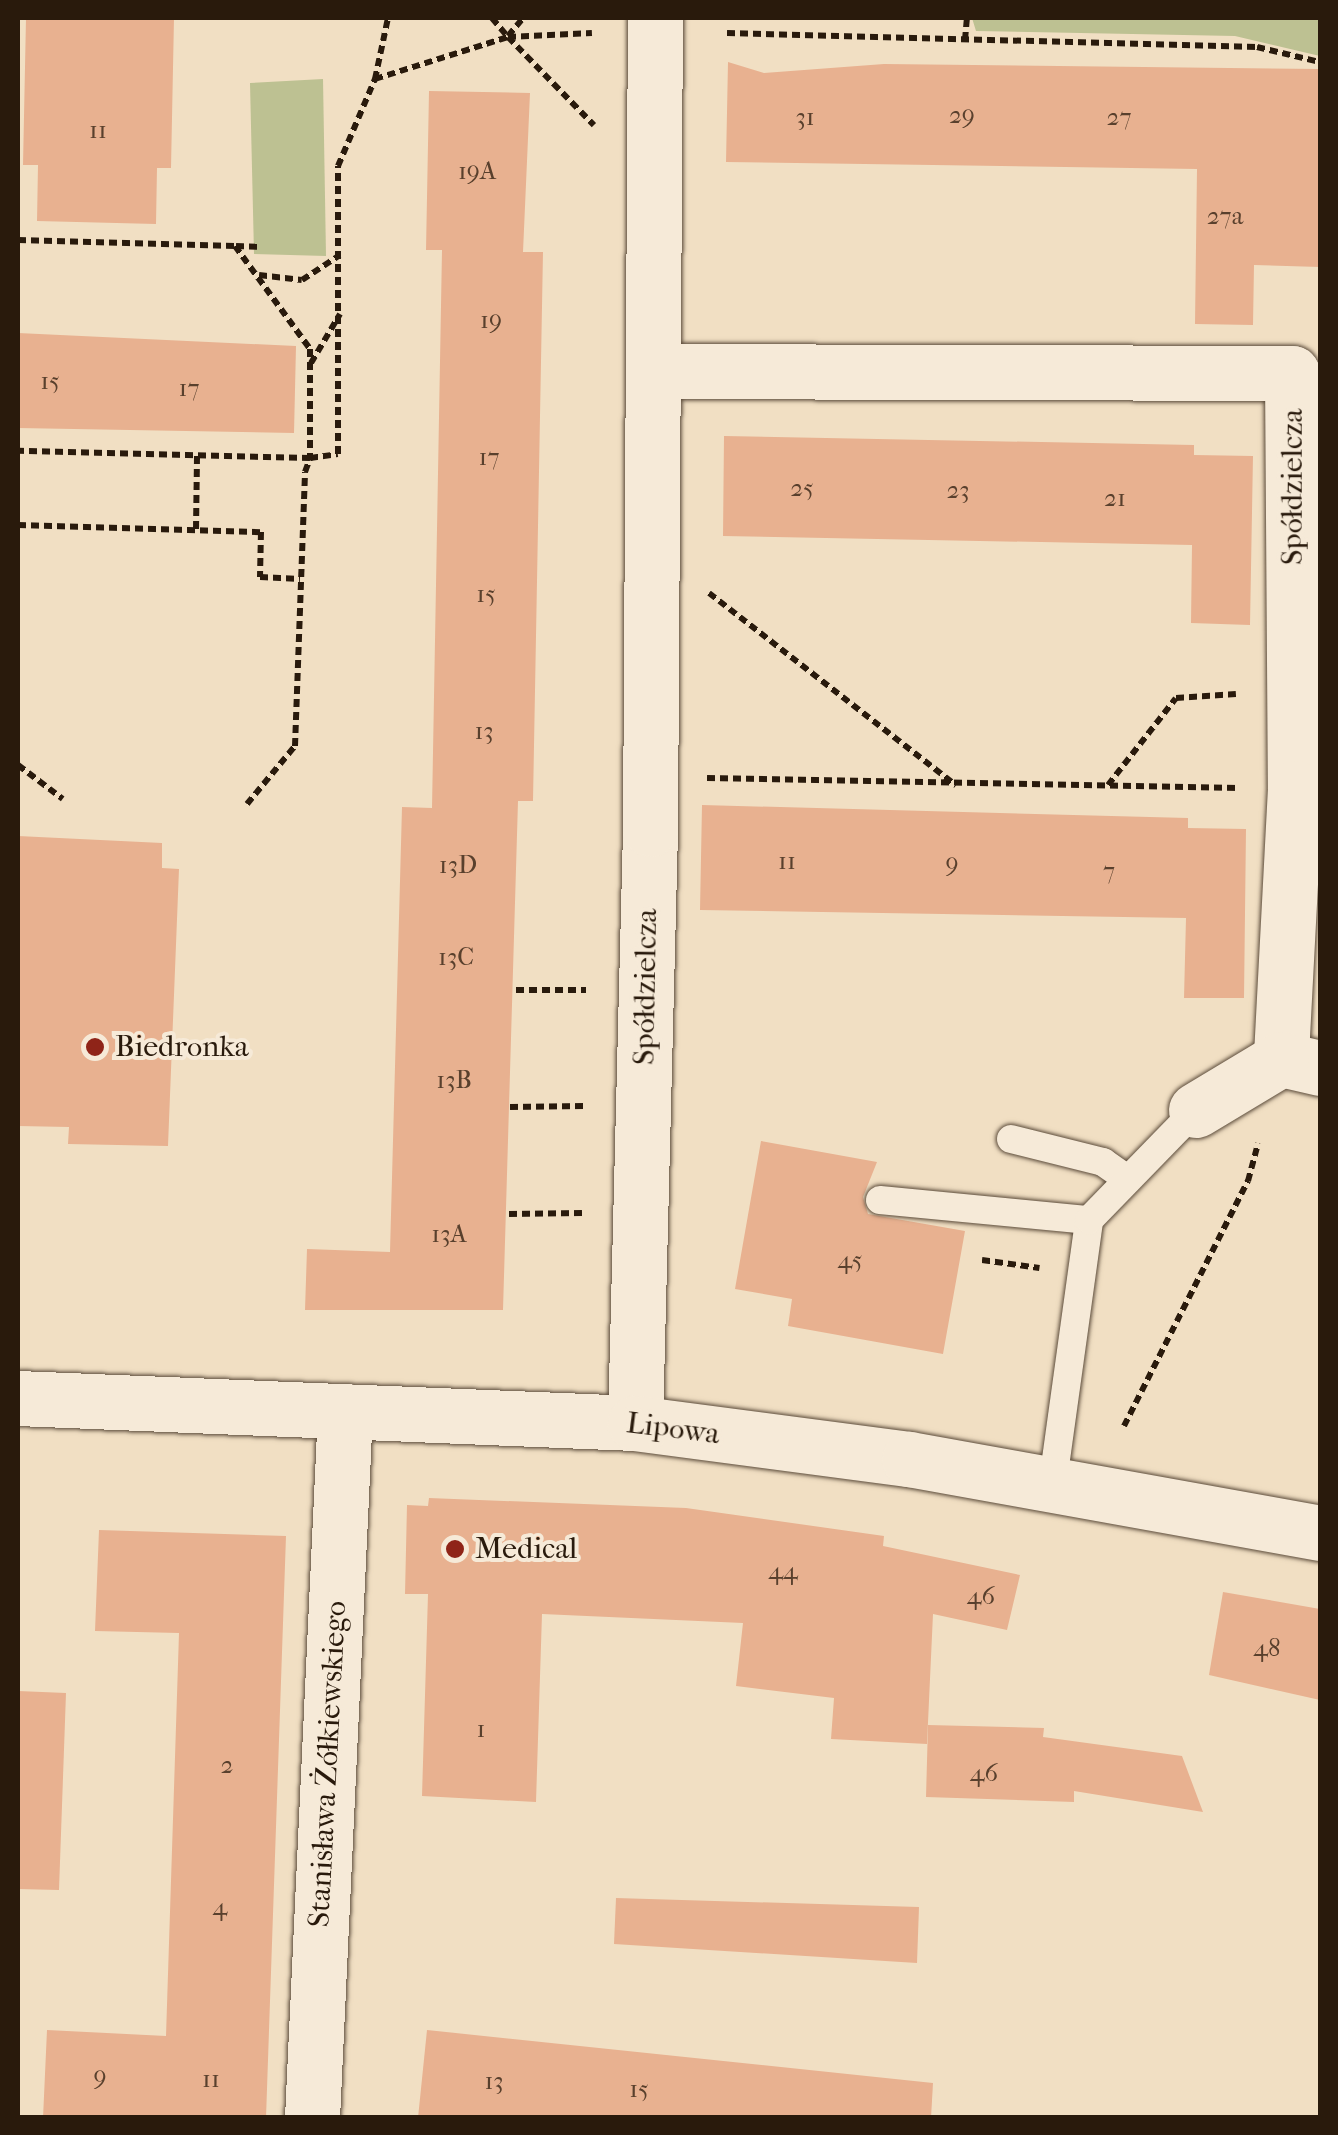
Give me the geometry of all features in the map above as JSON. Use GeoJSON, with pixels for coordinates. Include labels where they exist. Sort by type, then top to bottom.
{"type":"FeatureCollection","features":[{"type":"Feature","properties":{"kind":"street","name":"Spółdzielcza"},"geometry":{"type":"LineString","coordinates":[[634,1423],[654,372],[655,18]]}},
{"type":"Feature","properties":{"kind":"street","name":"Spółdzielcza"},"geometry":{"type":"LineString","coordinates":[[654,372],[1292,373],[1301,1063],[1196,1110]]}},
{"type":"Feature","properties":{"kind":"street","name":"Lipowa"},"geometry":{"type":"LineString","coordinates":[[18,1398],[634,1423],[1320,1534]]}},
{"type":"Feature","properties":{"kind":"street","name":"Stanisława Żółkiewskiego"},"geometry":{"type":"LineString","coordinates":[[312,2118],[345,1412]]}},
{"type":"Feature","properties":{"kind":"lane"},"geometry":{"type":"LineString","coordinates":[[1052,1488],[1089,1220],[1196,1110]]}},
{"type":"Feature","properties":{"kind":"lane"},"geometry":{"type":"LineString","coordinates":[[1011,1140],[1103,1162],[1126,1180]]}},
{"type":"Feature","properties":{"kind":"lane"},"geometry":{"type":"LineString","coordinates":[[880,1200],[1089,1220]]}},
{"type":"Feature","properties":{"kind":"path"},"geometry":{"type":"LineString","coordinates":[[18,451],[310,458],[338,454],[338,166],[375,79],[388,18]]}},
{"type":"Feature","properties":{"kind":"path"},"geometry":{"type":"LineString","coordinates":[[492,18],[604,134]]}},
{"type":"Feature","properties":{"kind":"path"},"geometry":{"type":"LineString","coordinates":[[508,37],[522,18]]}},
{"type":"Feature","properties":{"kind":"path"},"geometry":{"type":"LineString","coordinates":[[965,40],[967,18]]}},
{"type":"Feature","properties":{"kind":"path"},"geometry":{"type":"LineString","coordinates":[[375,79],[508,37],[592,33]]}},
{"type":"Feature","properties":{"kind":"path"},"geometry":{"type":"LineString","coordinates":[[727,34],[1257,47],[1320,62]]}},
{"type":"Feature","properties":{"kind":"path"},"geometry":{"type":"LineString","coordinates":[[18,240],[260,247]]}},
{"type":"Feature","properties":{"kind":"path"},"geometry":{"type":"LineString","coordinates":[[235,246],[302,334],[310,365],[310,458],[300,580],[295,746],[248,804]]}},
{"type":"Feature","properties":{"kind":"path"},"geometry":{"type":"LineString","coordinates":[[258,274],[302,280],[340,255]]}},
{"type":"Feature","properties":{"kind":"path"},"geometry":{"type":"LineString","coordinates":[[310,365],[341,313]]}},
{"type":"Feature","properties":{"kind":"path"},"geometry":{"type":"LineString","coordinates":[[196,455],[196,530]]}},
{"type":"Feature","properties":{"kind":"path"},"geometry":{"type":"LineString","coordinates":[[18,526],[261,532],[260,577],[300,580]]}},
{"type":"Feature","properties":{"kind":"path"},"geometry":{"type":"LineString","coordinates":[[699,585],[956,785]]}},
{"type":"Feature","properties":{"kind":"path"},"geometry":{"type":"LineString","coordinates":[[1107,786],[1176,698],[1294,698]]}},
{"type":"Feature","properties":{"kind":"path"},"geometry":{"type":"LineString","coordinates":[[18,764],[63,800]]}},
{"type":"Feature","properties":{"kind":"path"},"geometry":{"type":"LineString","coordinates":[[690,778],[1295,788]]}},
{"type":"Feature","properties":{"kind":"path"},"geometry":{"type":"LineString","coordinates":[[516,990],[607,990]]}},
{"type":"Feature","properties":{"kind":"path"},"geometry":{"type":"LineString","coordinates":[[510,1107],[606,1105]]}},
{"type":"Feature","properties":{"kind":"path"},"geometry":{"type":"LineString","coordinates":[[1124,1426],[1248,1181],[1260,1139]]}},
{"type":"Feature","properties":{"kind":"path"},"geometry":{"type":"LineString","coordinates":[[509,1214],[603,1212]]}},
{"type":"Feature","properties":{"kind":"path"},"geometry":{"type":"LineString","coordinates":[[963,1258],[1060,1271]]}},
{"type":"Feature","properties":{"kind":"green space"},"geometry":{"type":"Polygon","coordinates":[[[972,18],[1320,18],[1320,56],[1235,36],[976,31],[972,18]]]}},
{"type":"Feature","properties":{"kind":"green space"},"geometry":{"type":"Polygon","coordinates":[[[323,79],[326,256],[254,254],[250,83],[323,79]]]}},
{"type":"Feature","properties":{"kind":"building"},"geometry":{"type":"Polygon","coordinates":[[[26,18],[174,18],[171,168],[157,168],[156,224],[37,221],[38,165],[23,165],[26,18]]]}},
{"type":"Feature","properties":{"kind":"building"},"geometry":{"type":"Polygon","coordinates":[[[728,62],[764,73],[884,64],[1320,69],[1320,267],[1254,265],[1253,325],[1195,324],[1197,169],[726,162],[728,62]]]}},
{"type":"Feature","properties":{"kind":"building"},"geometry":{"type":"Polygon","coordinates":[[[429,91],[530,93],[523,252],[543,252],[533,801],[518,801],[503,1310],[305,1310],[307,1249],[390,1252],[402,807],[432,808],[442,250],[426,250],[429,91]]]}},
{"type":"Feature","properties":{"kind":"building"},"geometry":{"type":"Polygon","coordinates":[[[18,333],[296,346],[294,433],[18,428],[18,333]]]}},
{"type":"Feature","properties":{"kind":"building"},"geometry":{"type":"Polygon","coordinates":[[[724,436],[1194,445],[1194,455],[1253,456],[1250,625],[1191,623],[1192,545],[723,536],[724,436]]]}},
{"type":"Feature","properties":{"kind":"building"},"geometry":{"type":"Polygon","coordinates":[[[702,805],[1188,818],[1188,828],[1246,829],[1244,998],[1184,998],[1186,918],[700,910],[702,805]]]}},
{"type":"Feature","properties":{"kind":"building","name":"Biedronka"},"geometry":{"type":"Polygon","coordinates":[[[18,836],[162,843],[162,868],[179,869],[168,1146],[68,1144],[69,1127],[18,1126],[18,836]]]}},
{"type":"Feature","properties":{"kind":"building"},"geometry":{"type":"Polygon","coordinates":[[[761,1141],[877,1162],[863,1197],[868,1214],[965,1231],[943,1354],[788,1326],[792,1299],[735,1289],[761,1141]]]}},
{"type":"Feature","properties":{"kind":"building"},"geometry":{"type":"Polygon","coordinates":[[[429,1498],[686,1508],[884,1536],[883,1546],[1020,1575],[1007,1630],[933,1614],[927,1744],[831,1739],[834,1698],[736,1686],[743,1623],[542,1614],[536,1802],[422,1796],[428,1594],[405,1594],[407,1505],[428,1506],[429,1498]]]}},
{"type":"Feature","properties":{"kind":"building"},"geometry":{"type":"Polygon","coordinates":[[[99,1530],[286,1536],[266,2118],[43,2118],[47,2030],[166,2036],[179,1633],[95,1631],[99,1530]]]}},
{"type":"Feature","properties":{"kind":"building"},"geometry":{"type":"Polygon","coordinates":[[[1223,1592],[1320,1609],[1320,1700],[1209,1675],[1223,1592]]]}},
{"type":"Feature","properties":{"kind":"building"},"geometry":{"type":"Polygon","coordinates":[[[18,1691],[66,1693],[59,1890],[18,1889],[18,1691]]]}},
{"type":"Feature","properties":{"kind":"building"},"geometry":{"type":"Polygon","coordinates":[[[928,1725],[1044,1728],[1043,1737],[1182,1756],[1203,1812],[1074,1791],[1074,1802],[926,1797],[928,1725]]]}},
{"type":"Feature","properties":{"kind":"building"},"geometry":{"type":"Polygon","coordinates":[[[616,1898],[919,1907],[917,1963],[614,1944],[616,1898]]]}},
{"type":"Feature","properties":{"kind":"building"},"geometry":{"type":"Polygon","coordinates":[[[427,2030],[933,2083],[931,2118],[418,2118],[427,2030]]]}},
{"type":"Feature","properties":{"kind":"place","name":"Biedronka"},"geometry":{"type":"Point","coordinates":[95,1047]}},
{"type":"Feature","properties":{"kind":"place","name":"Medical"},"geometry":{"type":"Point","coordinates":[455,1549]}}]}
